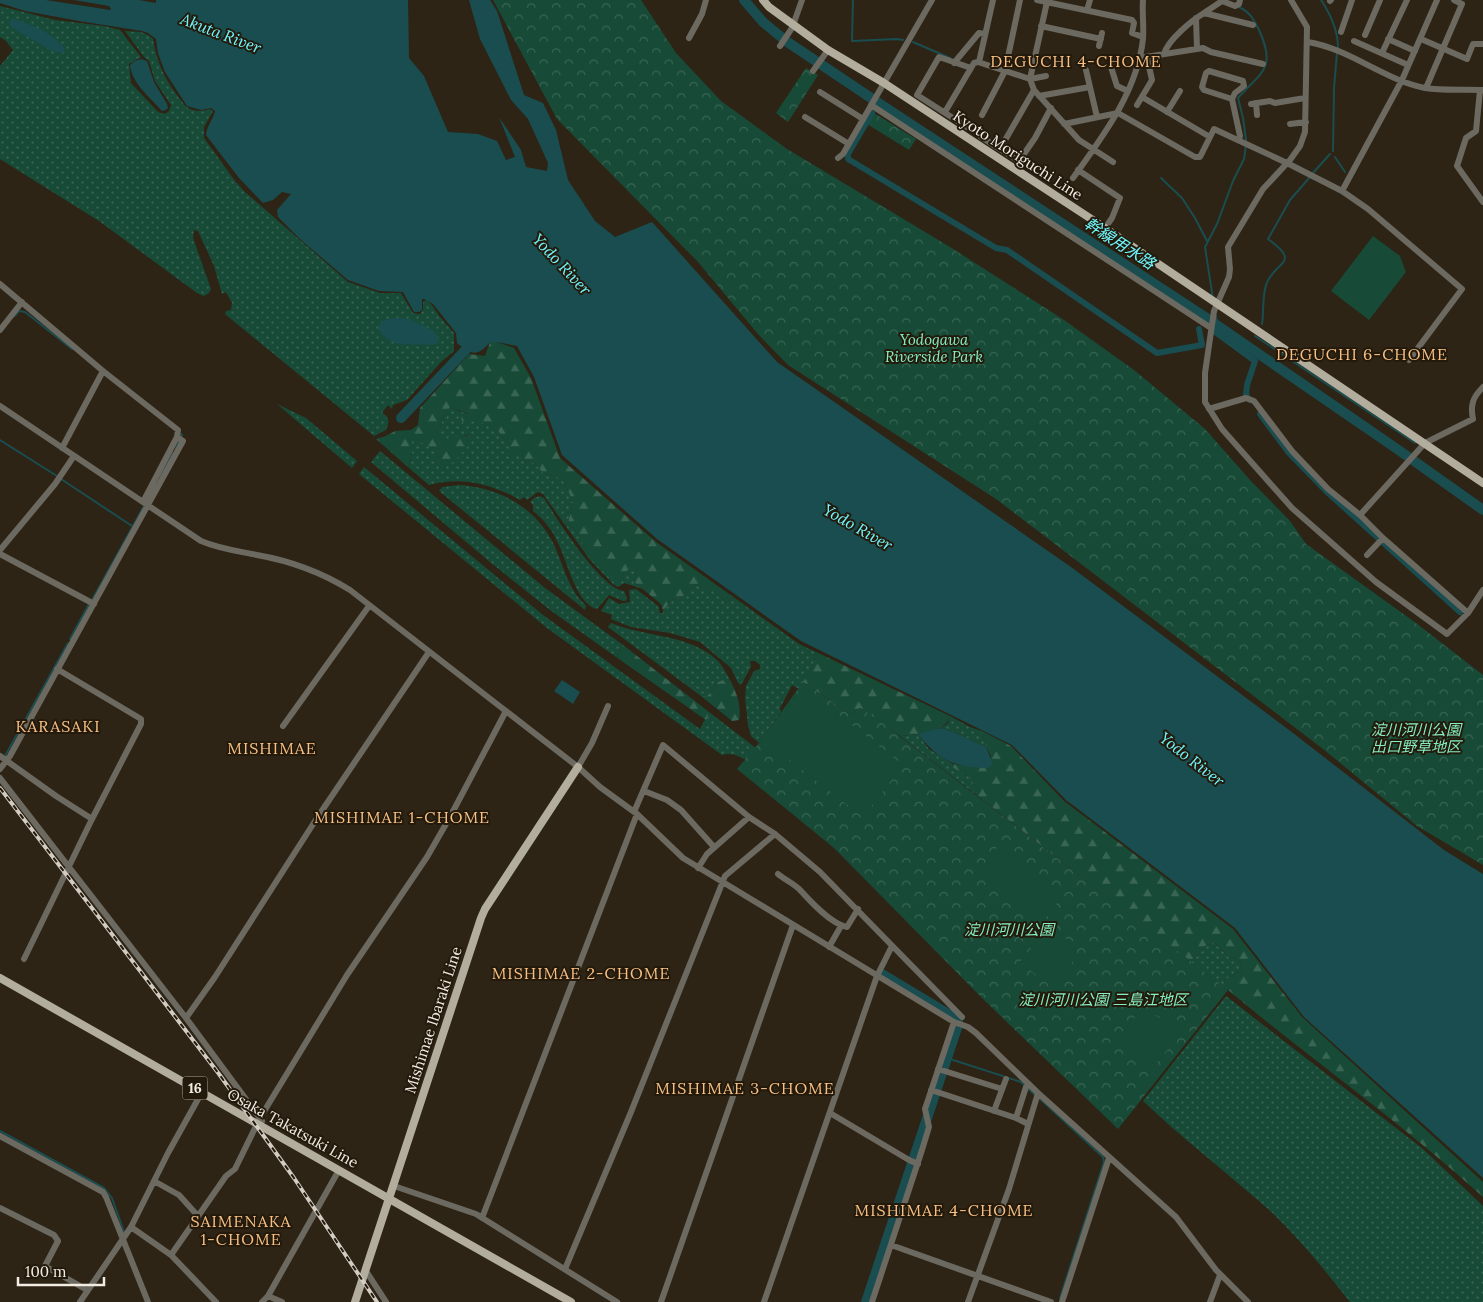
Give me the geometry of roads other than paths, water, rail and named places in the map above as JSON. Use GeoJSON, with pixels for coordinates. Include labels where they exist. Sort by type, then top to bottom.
{"type":"FeatureCollection","features":[{"type":"Feature","properties":{"kind":"main road","name":"Kyoto Moriguchi Line"},"geometry":{"type":"LineString","coordinates":[[763,0],[792,26],[827,51],[1105,228],[1483,483]]}},
{"type":"Feature","properties":{"kind":"main road","name":"Mishimae Ibaraki Line"},"geometry":{"type":"LineString","coordinates":[[355,1302],[485,909],[578,767]]}},
{"type":"Feature","properties":{"kind":"main road","name":"Osaka Takatsuki Line"},"geometry":{"type":"LineString","coordinates":[[0,978],[202,1092],[258,1121],[268,1131],[389,1198],[567,1301]]}},
{"type":"Feature","properties":{"kind":"street"},"geometry":{"type":"LineString","coordinates":[[689,38],[702,14],[706,0]]}},
{"type":"Feature","properties":{"kind":"street"},"geometry":{"type":"LineString","coordinates":[[780,46],[792,26],[802,0]]}},
{"type":"Feature","properties":{"kind":"street"},"geometry":{"type":"LineString","coordinates":[[838,158],[849,144],[932,0]]}},
{"type":"Feature","properties":{"kind":"street"},"geometry":{"type":"LineString","coordinates":[[979,62],[993,0]]}},
{"type":"Feature","properties":{"kind":"street"},"geometry":{"type":"LineString","coordinates":[[982,115],[1005,71],[1020,0]]}},
{"type":"Feature","properties":{"kind":"street"},"geometry":{"type":"LineString","coordinates":[[1037,0],[1063,3],[1132,20],[1134,23],[1132,33],[1143,37]]}},
{"type":"Feature","properties":{"kind":"street"},"geometry":{"type":"LineString","coordinates":[[1087,10],[1090,0]]}},
{"type":"Feature","properties":{"kind":"street"},"geometry":{"type":"LineString","coordinates":[[1137,105],[1152,80],[1143,57],[1142,0]]}},
{"type":"Feature","properties":{"kind":"street"},"geometry":{"type":"LineString","coordinates":[[1164,54],[1166,46],[1196,18],[1222,2],[1235,6],[1239,4],[1240,0]]}},
{"type":"Feature","properties":{"kind":"street"},"geometry":{"type":"LineString","coordinates":[[1291,0],[1307,27],[1305,132],[1300,146],[1287,163],[1262,189],[1228,247],[1229,277],[1217,303],[1211,328],[1204,402],[1222,429],[1292,508],[1376,582],[1447,634],[1468,613],[1483,590]]}},
{"type":"Feature","properties":{"kind":"street"},"geometry":{"type":"LineString","coordinates":[[1340,32],[1352,0]]}},
{"type":"Feature","properties":{"kind":"street"},"geometry":{"type":"LineString","coordinates":[[1365,35],[1380,0]]}},
{"type":"Feature","properties":{"kind":"street"},"geometry":{"type":"LineString","coordinates":[[1382,53],[1407,0]]}},
{"type":"Feature","properties":{"kind":"street"},"geometry":{"type":"LineString","coordinates":[[1342,191],[1402,80],[1437,0]]}},
{"type":"Feature","properties":{"kind":"street"},"geometry":{"type":"LineString","coordinates":[[1426,88],[1462,4],[1454,0]]}},
{"type":"Feature","properties":{"kind":"street"},"geometry":{"type":"LineString","coordinates":[[1047,2],[1030,79],[1034,90],[1079,140],[1113,162]]}},
{"type":"Feature","properties":{"kind":"street"},"geometry":{"type":"LineString","coordinates":[[1204,13],[1253,25]]}},
{"type":"Feature","properties":{"kind":"street"},"geometry":{"type":"LineString","coordinates":[[1196,18],[1197,49]]}},
{"type":"Feature","properties":{"kind":"street"},"geometry":{"type":"LineString","coordinates":[[1042,26],[1101,39]]}},
{"type":"Feature","properties":{"kind":"street"},"geometry":{"type":"LineString","coordinates":[[954,63],[980,33],[985,34]]}},
{"type":"Feature","properties":{"kind":"street"},"geometry":{"type":"LineString","coordinates":[[1388,39],[1414,51]]}},
{"type":"Feature","properties":{"kind":"street"},"geometry":{"type":"LineString","coordinates":[[1421,39],[1467,59],[1473,44],[1483,44]]}},
{"type":"Feature","properties":{"kind":"street"},"geometry":{"type":"LineString","coordinates":[[1354,41],[1408,65]]}},
{"type":"Feature","properties":{"kind":"street"},"geometry":{"type":"LineString","coordinates":[[1308,42],[1336,50],[1402,80],[1426,88],[1481,90],[1476,131],[1466,138],[1457,166],[1483,202]]}},
{"type":"Feature","properties":{"kind":"street"},"geometry":{"type":"LineString","coordinates":[[1143,57],[1203,48],[1210,52],[1263,64]]}},
{"type":"Feature","properties":{"kind":"street"},"geometry":{"type":"LineString","coordinates":[[813,71],[827,51]]}},
{"type":"Feature","properties":{"kind":"street"},"geometry":{"type":"LineString","coordinates":[[966,127],[918,95],[939,57],[971,68]]}},
{"type":"Feature","properties":{"kind":"street"},"geometry":{"type":"LineString","coordinates":[[1072,178],[1118,112],[1143,57]]}},
{"type":"Feature","properties":{"kind":"street"},"geometry":{"type":"LineString","coordinates":[[945,112],[974,63],[979,62],[1030,79],[1046,76]]}},
{"type":"Feature","properties":{"kind":"street"},"geometry":{"type":"LineString","coordinates":[[1111,67],[1117,86],[1128,91]]}},
{"type":"Feature","properties":{"kind":"street"},"geometry":{"type":"LineString","coordinates":[[1086,70],[1097,117]]}},
{"type":"Feature","properties":{"kind":"street"},"geometry":{"type":"LineString","coordinates":[[1232,99],[1204,90],[1202,86],[1206,73],[1209,71],[1243,81],[1244,86],[1235,93],[1232,99],[1243,143]]}},
{"type":"Feature","properties":{"kind":"street"},"geometry":{"type":"LineString","coordinates":[[1040,96],[1090,86]]}},
{"type":"Feature","properties":{"kind":"street"},"geometry":{"type":"LineString","coordinates":[[1000,149],[1034,90]]}},
{"type":"Feature","properties":{"kind":"street"},"geometry":{"type":"LineString","coordinates":[[1168,112],[1180,91]]}},
{"type":"Feature","properties":{"kind":"street"},"geometry":{"type":"LineString","coordinates":[[820,92],[862,119]]}},
{"type":"Feature","properties":{"kind":"street"},"geometry":{"type":"LineString","coordinates":[[1142,96],[1210,137]]}},
{"type":"Feature","properties":{"kind":"street"},"geometry":{"type":"LineString","coordinates":[[1257,115],[1254,103],[1270,101],[1275,103],[1305,98]]}},
{"type":"Feature","properties":{"kind":"street"},"geometry":{"type":"LineString","coordinates":[[870,105],[1211,328]]}},
{"type":"Feature","properties":{"kind":"street"},"geometry":{"type":"LineString","coordinates":[[981,136],[1019,161],[1035,138],[1051,108]]}},
{"type":"Feature","properties":{"kind":"street"},"geometry":{"type":"LineString","coordinates":[[1064,124],[1118,112],[1195,157],[1200,157],[1214,129],[1311,175],[1342,191],[1368,208],[1462,289],[1409,360]]}},
{"type":"Feature","properties":{"kind":"street"},"geometry":{"type":"LineString","coordinates":[[805,117],[849,144]]}},
{"type":"Feature","properties":{"kind":"street"},"geometry":{"type":"LineString","coordinates":[[1290,124],[1306,122]]}},
{"type":"Feature","properties":{"kind":"street"},"geometry":{"type":"LineString","coordinates":[[1078,170],[1120,198],[1112,218],[1105,228]]}},
{"type":"Feature","properties":{"kind":"street"},"geometry":{"type":"LineString","coordinates":[[0,284],[103,371],[178,430],[177,437],[145,504],[94,604],[0,769]]}},
{"type":"Feature","properties":{"kind":"street"},"geometry":{"type":"LineString","coordinates":[[0,330],[22,302]]}},
{"type":"Feature","properties":{"kind":"street"},"geometry":{"type":"LineString","coordinates":[[62,448],[103,371]]}},
{"type":"Feature","properties":{"kind":"street"},"geometry":{"type":"LineString","coordinates":[[1360,514],[1425,443],[1473,419],[1472,402],[1475,395],[1483,387]]}},
{"type":"Feature","properties":{"kind":"street"},"geometry":{"type":"LineString","coordinates":[[1210,410],[1248,398],[1254,401],[1298,458],[1328,489],[1360,514],[1468,613]]}},
{"type":"Feature","properties":{"kind":"street"},"geometry":{"type":"LineString","coordinates":[[0,406],[201,541],[216,547],[258,555],[318,572],[350,590],[578,767],[600,787],[635,813],[683,858],[954,1022],[968,1027],[1109,1158],[1176,1217],[1220,1275],[1248,1302]]}},
{"type":"Feature","properties":{"kind":"street"},"geometry":{"type":"LineString","coordinates":[[74,456],[55,484],[0,552],[94,604]]}},
{"type":"Feature","properties":{"kind":"street"},"geometry":{"type":"LineString","coordinates":[[1367,555],[1384,538]]}},
{"type":"Feature","properties":{"kind":"street"},"geometry":{"type":"LineString","coordinates":[[283,726],[369,606]]}},
{"type":"Feature","properties":{"kind":"street"},"geometry":{"type":"LineString","coordinates":[[186,1018],[429,652]]}},
{"type":"Feature","properties":{"kind":"street"},"geometry":{"type":"LineString","coordinates":[[24,959],[92,819],[141,724],[141,719],[57,669]]}},
{"type":"Feature","properties":{"kind":"street"},"geometry":{"type":"LineString","coordinates":[[578,767],[592,743],[608,706]]}},
{"type":"Feature","properties":{"kind":"street"},"geometry":{"type":"LineString","coordinates":[[171,1256],[226,1176],[235,1169],[258,1121],[347,976],[427,857],[506,711]]}},
{"type":"Feature","properties":{"kind":"street"},"geometry":{"type":"LineString","coordinates":[[482,1218],[635,813],[663,745],[749,817],[775,834],[820,872],[962,1017]]}},
{"type":"Feature","properties":{"kind":"street"},"geometry":{"type":"LineString","coordinates":[[0,756],[92,819]]}},
{"type":"Feature","properties":{"kind":"street"},"geometry":{"type":"LineString","coordinates":[[0,778],[186,1018],[258,1121]]}},
{"type":"Feature","properties":{"kind":"street"},"geometry":{"type":"LineString","coordinates":[[644,791],[667,800],[681,810],[714,847]]}},
{"type":"Feature","properties":{"kind":"street"},"geometry":{"type":"LineString","coordinates":[[698,868],[707,854],[749,817]]}},
{"type":"Feature","properties":{"kind":"street"},"geometry":{"type":"LineString","coordinates":[[565,1269],[635,1103],[725,876],[775,834]]}},
{"type":"Feature","properties":{"kind":"street"},"geometry":{"type":"LineString","coordinates":[[778,874],[801,891],[820,910],[841,926],[847,926],[858,909]]}},
{"type":"Feature","properties":{"kind":"street"},"geometry":{"type":"LineString","coordinates":[[661,1302],[794,925]]}},
{"type":"Feature","properties":{"kind":"street"},"geometry":{"type":"LineString","coordinates":[[829,947],[841,926]]}},
{"type":"Feature","properties":{"kind":"street"},"geometry":{"type":"LineString","coordinates":[[764,1302],[878,976],[892,946]]}},
{"type":"Feature","properties":{"kind":"street"},"geometry":{"type":"LineString","coordinates":[[872,1302],[929,1127],[925,1109],[954,1022]]}},
{"type":"Feature","properties":{"kind":"street"},"geometry":{"type":"LineString","coordinates":[[938,1069],[1002,1089]]}},
{"type":"Feature","properties":{"kind":"street"},"geometry":{"type":"LineString","coordinates":[[994,1110],[1006,1079]]}},
{"type":"Feature","properties":{"kind":"street"},"geometry":{"type":"LineString","coordinates":[[1016,1118],[1026,1087]]}},
{"type":"Feature","properties":{"kind":"street"},"geometry":{"type":"LineString","coordinates":[[931,1090],[994,1110],[1028,1124]]}},
{"type":"Feature","properties":{"kind":"street"},"geometry":{"type":"LineString","coordinates":[[80,1302],[132,1227],[154,1181],[202,1092]]}},
{"type":"Feature","properties":{"kind":"street"},"geometry":{"type":"LineString","coordinates":[[968,1302],[976,1275],[1009,1189],[1038,1093]]}},
{"type":"Feature","properties":{"kind":"street"},"geometry":{"type":"LineString","coordinates":[[830,1113],[918,1164]]}},
{"type":"Feature","properties":{"kind":"street"},"geometry":{"type":"LineString","coordinates":[[0,1136],[103,1192],[148,1302]]}},
{"type":"Feature","properties":{"kind":"street"},"geometry":{"type":"LineString","coordinates":[[1062,1302],[1109,1158]]}},
{"type":"Feature","properties":{"kind":"street"},"geometry":{"type":"LineString","coordinates":[[262,1302],[268,1296],[339,1170]]}},
{"type":"Feature","properties":{"kind":"street"},"geometry":{"type":"LineString","coordinates":[[154,1181],[179,1195],[198,1216]]}},
{"type":"Feature","properties":{"kind":"street"},"geometry":{"type":"LineString","coordinates":[[394,1186],[476,1214],[617,1302]]}},
{"type":"Feature","properties":{"kind":"street"},"geometry":{"type":"LineString","coordinates":[[0,1208],[54,1235],[58,1240],[45,1266],[87,1290]]}},
{"type":"Feature","properties":{"kind":"street"},"geometry":{"type":"LineString","coordinates":[[132,1227],[171,1256],[216,1302]]}},
{"type":"Feature","properties":{"kind":"street"},"geometry":{"type":"LineString","coordinates":[[890,1245],[1050,1302]]}},
{"type":"Feature","properties":{"kind":"street"},"geometry":{"type":"LineString","coordinates":[[366,1271],[386,1302]]}},
{"type":"Feature","properties":{"kind":"street"},"geometry":{"type":"LineString","coordinates":[[1210,1302],[1220,1275]]}},
{"type":"Feature","properties":{"kind":"street"},"geometry":{"type":"LineString","coordinates":[[268,1296],[282,1302]]}},
{"type":"Feature","properties":{"kind":"water"},"geometry":{"type":"Polygon","coordinates":[[[0,0],[46,0],[110,10],[109,6],[74,0],[139,0],[156,3],[156,0],[408,0],[409,58],[424,76],[448,132],[478,134],[497,141],[506,160],[515,157],[499,117],[521,150],[526,167],[547,171],[548,163],[528,119],[511,100],[480,39],[469,0],[490,0],[497,11],[524,95],[543,103],[556,130],[568,180],[595,221],[615,237],[652,222],[777,362],[1071,567],[1293,733],[1444,850],[1483,874],[1483,1178],[1304,1017],[1235,928],[1066,800],[1012,745],[801,641],[657,539],[562,455],[534,377],[517,346],[490,342],[478,352],[470,352],[457,343],[456,333],[433,304],[422,299],[422,310],[414,312],[403,292],[379,291],[348,280],[301,240],[278,217],[277,210],[291,194],[282,192],[273,200],[263,203],[239,178],[206,135],[215,111],[211,108],[201,110],[187,106],[165,72],[158,53],[156,39],[142,31],[25,11],[0,3],[0,0]]]}},
{"type":"Feature","properties":{"kind":"water"},"geometry":{"type":"Polygon","coordinates":[[[12,18],[34,26],[54,38],[65,49],[63,53],[52,51],[14,29],[9,24],[12,18]]]}},
{"type":"Feature","properties":{"kind":"water"},"geometry":{"type":"Polygon","coordinates":[[[141,59],[147,61],[154,82],[167,104],[168,108],[166,110],[162,111],[142,90],[131,72],[130,65],[141,59]]]}},
{"type":"Feature","properties":{"kind":"water"},"geometry":{"type":"Polygon","coordinates":[[[389,319],[410,319],[434,331],[439,339],[437,343],[432,345],[409,345],[395,343],[383,336],[378,329],[380,325],[389,319]]]}},
{"type":"Feature","properties":{"kind":"water"},"geometry":{"type":"Polygon","coordinates":[[[562,680],[580,692],[573,704],[554,691],[562,680]]]}},
{"type":"Feature","properties":{"kind":"water"},"geometry":{"type":"Polygon","coordinates":[[[941,728],[986,747],[993,764],[988,768],[966,766],[948,761],[933,751],[918,734],[941,728]]]}},
{"type":"Feature","properties":{"kind":"waterway","name":"幹線用水路"},"geometry":{"type":"LineString","coordinates":[[744,0],[763,22],[786,41],[1211,321],[1483,510]]}},
{"type":"Feature","properties":{"kind":"waterway"},"geometry":{"type":"LineString","coordinates":[[853,0],[852,41],[903,40]]}},
{"type":"Feature","properties":{"kind":"waterway"},"geometry":{"type":"LineString","coordinates":[[1321,0],[1333,23],[1337,35],[1338,48]]}},
{"type":"Feature","properties":{"kind":"waterway"},"geometry":{"type":"LineString","coordinates":[[1239,7],[1249,14],[1255,23],[1267,53],[1264,69],[1238,98],[1246,140]]}},
{"type":"Feature","properties":{"kind":"waterway"},"geometry":{"type":"LineString","coordinates":[[913,42],[950,58]]}},
{"type":"Feature","properties":{"kind":"waterway"},"geometry":{"type":"LineString","coordinates":[[1333,151],[1334,88],[1337,53]]}},
{"type":"Feature","properties":{"kind":"waterway"},"geometry":{"type":"LineString","coordinates":[[872,113],[848,154],[848,159],[996,248],[1007,250],[1157,353],[1202,345],[1199,329]]}},
{"type":"Feature","properties":{"kind":"waterway"},"geometry":{"type":"LineString","coordinates":[[1213,299],[1205,247],[1217,224],[1233,181],[1244,159],[1246,145]]}},
{"type":"Feature","properties":{"kind":"waterway"},"geometry":{"type":"LineString","coordinates":[[1313,173],[1330,154]]}},
{"type":"Feature","properties":{"kind":"waterway"},"geometry":{"type":"LineString","coordinates":[[1335,157],[1345,172]]}},
{"type":"Feature","properties":{"kind":"waterway"},"geometry":{"type":"LineString","coordinates":[[1262,324],[1266,285],[1285,258],[1284,253],[1268,239],[1290,200],[1310,177]]}},
{"type":"Feature","properties":{"kind":"waterway"},"geometry":{"type":"LineString","coordinates":[[1161,178],[1182,198],[1207,241]]}},
{"type":"Feature","properties":{"kind":"waterway"},"geometry":{"type":"LineString","coordinates":[[15,316],[19,311],[25,312],[72,349]]}},
{"type":"Feature","properties":{"kind":"waterway","name":"幹線用水路"},"geometry":{"type":"LineString","coordinates":[[1216,316],[1218,325]]}},
{"type":"Feature","properties":{"kind":"waterway"},"geometry":{"type":"LineString","coordinates":[[1218,325],[1214,331],[1255,361],[1247,385],[1246,395],[1250,400]]}},
{"type":"Feature","properties":{"kind":"waterway"},"geometry":{"type":"LineString","coordinates":[[1255,336],[1415,443]]}},
{"type":"Feature","properties":{"kind":"waterway"},"geometry":{"type":"LineString","coordinates":[[401,418],[474,341]]}},
{"type":"Feature","properties":{"kind":"waterway"},"geometry":{"type":"LineString","coordinates":[[1260,414],[1289,453],[1326,491],[1460,612]]}},
{"type":"Feature","properties":{"kind":"waterway"},"geometry":{"type":"LineString","coordinates":[[176,448],[181,434]]}},
{"type":"Feature","properties":{"kind":"waterway"},"geometry":{"type":"LineString","coordinates":[[0,440],[57,476]]}},
{"type":"Feature","properties":{"kind":"waterway"},"geometry":{"type":"LineString","coordinates":[[161,475],[173,453]]}},
{"type":"Feature","properties":{"kind":"waterway"},"geometry":{"type":"LineString","coordinates":[[61,479],[132,526]]}},
{"type":"Feature","properties":{"kind":"waterway"},"geometry":{"type":"LineString","coordinates":[[92,600],[144,506]]}},
{"type":"Feature","properties":{"kind":"waterway"},"geometry":{"type":"LineString","coordinates":[[70,639],[89,604]]}},
{"type":"Feature","properties":{"kind":"waterway"},"geometry":{"type":"LineString","coordinates":[[5,756],[68,643]]}},
{"type":"Feature","properties":{"kind":"waterway"},"geometry":{"type":"LineString","coordinates":[[866,1302],[958,1022],[955,1018],[882,974]]}},
{"type":"Feature","properties":{"kind":"waterway"},"geometry":{"type":"LineString","coordinates":[[947,1058],[1021,1082],[1035,1095]]}},
{"type":"Feature","properties":{"kind":"waterway"},"geometry":{"type":"LineString","coordinates":[[1039,1098],[1103,1157],[1104,1162],[1060,1298]]}},
{"type":"Feature","properties":{"kind":"waterway"},"geometry":{"type":"LineString","coordinates":[[0,1131],[104,1188],[112,1198],[124,1232]]}},
{"type":"Feature","properties":{"kind":"railway"},"geometry":{"type":"LineString","coordinates":[[0,788],[219,1074],[294,1178],[377,1302]]}},
{"type":"Feature","properties":{"kind":"district","name":"DEGUCHI 4-CHOME"},"geometry":{"type":"Point","coordinates":[1076,61]}},
{"type":"Feature","properties":{"kind":"district","name":"DEGUCHI 6-CHOME"},"geometry":{"type":"Point","coordinates":[1362,354]}},
{"type":"Feature","properties":{"kind":"district","name":"KARASAKI"},"geometry":{"type":"Point","coordinates":[58,726]}},
{"type":"Feature","properties":{"kind":"district","name":"MISHIMAE"},"geometry":{"type":"Point","coordinates":[272,748]}},
{"type":"Feature","properties":{"kind":"district","name":"MISHIMAE 1-CHOME"},"geometry":{"type":"Point","coordinates":[402,817]}},
{"type":"Feature","properties":{"kind":"district","name":"MISHIMAE 2-CHOME"},"geometry":{"type":"Point","coordinates":[581,973]}},
{"type":"Feature","properties":{"kind":"district","name":"MISHIMAE 3-CHOME"},"geometry":{"type":"Point","coordinates":[745,1088]}},
{"type":"Feature","properties":{"kind":"district","name":"MISHIMAE 4-CHOME"},"geometry":{"type":"Point","coordinates":[944,1210]}},
{"type":"Feature","properties":{"kind":"district","name":"SAIMENAKA 1-CHOME"},"geometry":{"type":"Point","coordinates":[241,1230]}},
{"type":"Feature","properties":{"kind":"water label","name":"Akuta River"},"geometry":{"type":"Point","coordinates":[221,33]}},
{"type":"Feature","properties":{"kind":"water label","name":"Yodo River"},"geometry":{"type":"Point","coordinates":[562,264]}},
{"type":"Feature","properties":{"kind":"water label","name":"Yodo River"},"geometry":{"type":"Point","coordinates":[858,527]}},
{"type":"Feature","properties":{"kind":"water label","name":"Yodo River"},"geometry":{"type":"Point","coordinates":[1192,759]}},
{"type":"Feature","properties":{"kind":"park label","name":"Yodogawa Riverside Park"},"geometry":{"type":"Point","coordinates":[934,348]}},
{"type":"Feature","properties":{"kind":"park label","name":"淀川河川公園 出口野草地区"},"geometry":{"type":"Point","coordinates":[1416,738]}},
{"type":"Feature","properties":{"kind":"park label","name":"淀川河川公園"},"geometry":{"type":"Point","coordinates":[1009,929]}},
{"type":"Feature","properties":{"kind":"park label","name":"淀川河川公園 三島江地区"},"geometry":{"type":"Point","coordinates":[1103,999]}}]}
